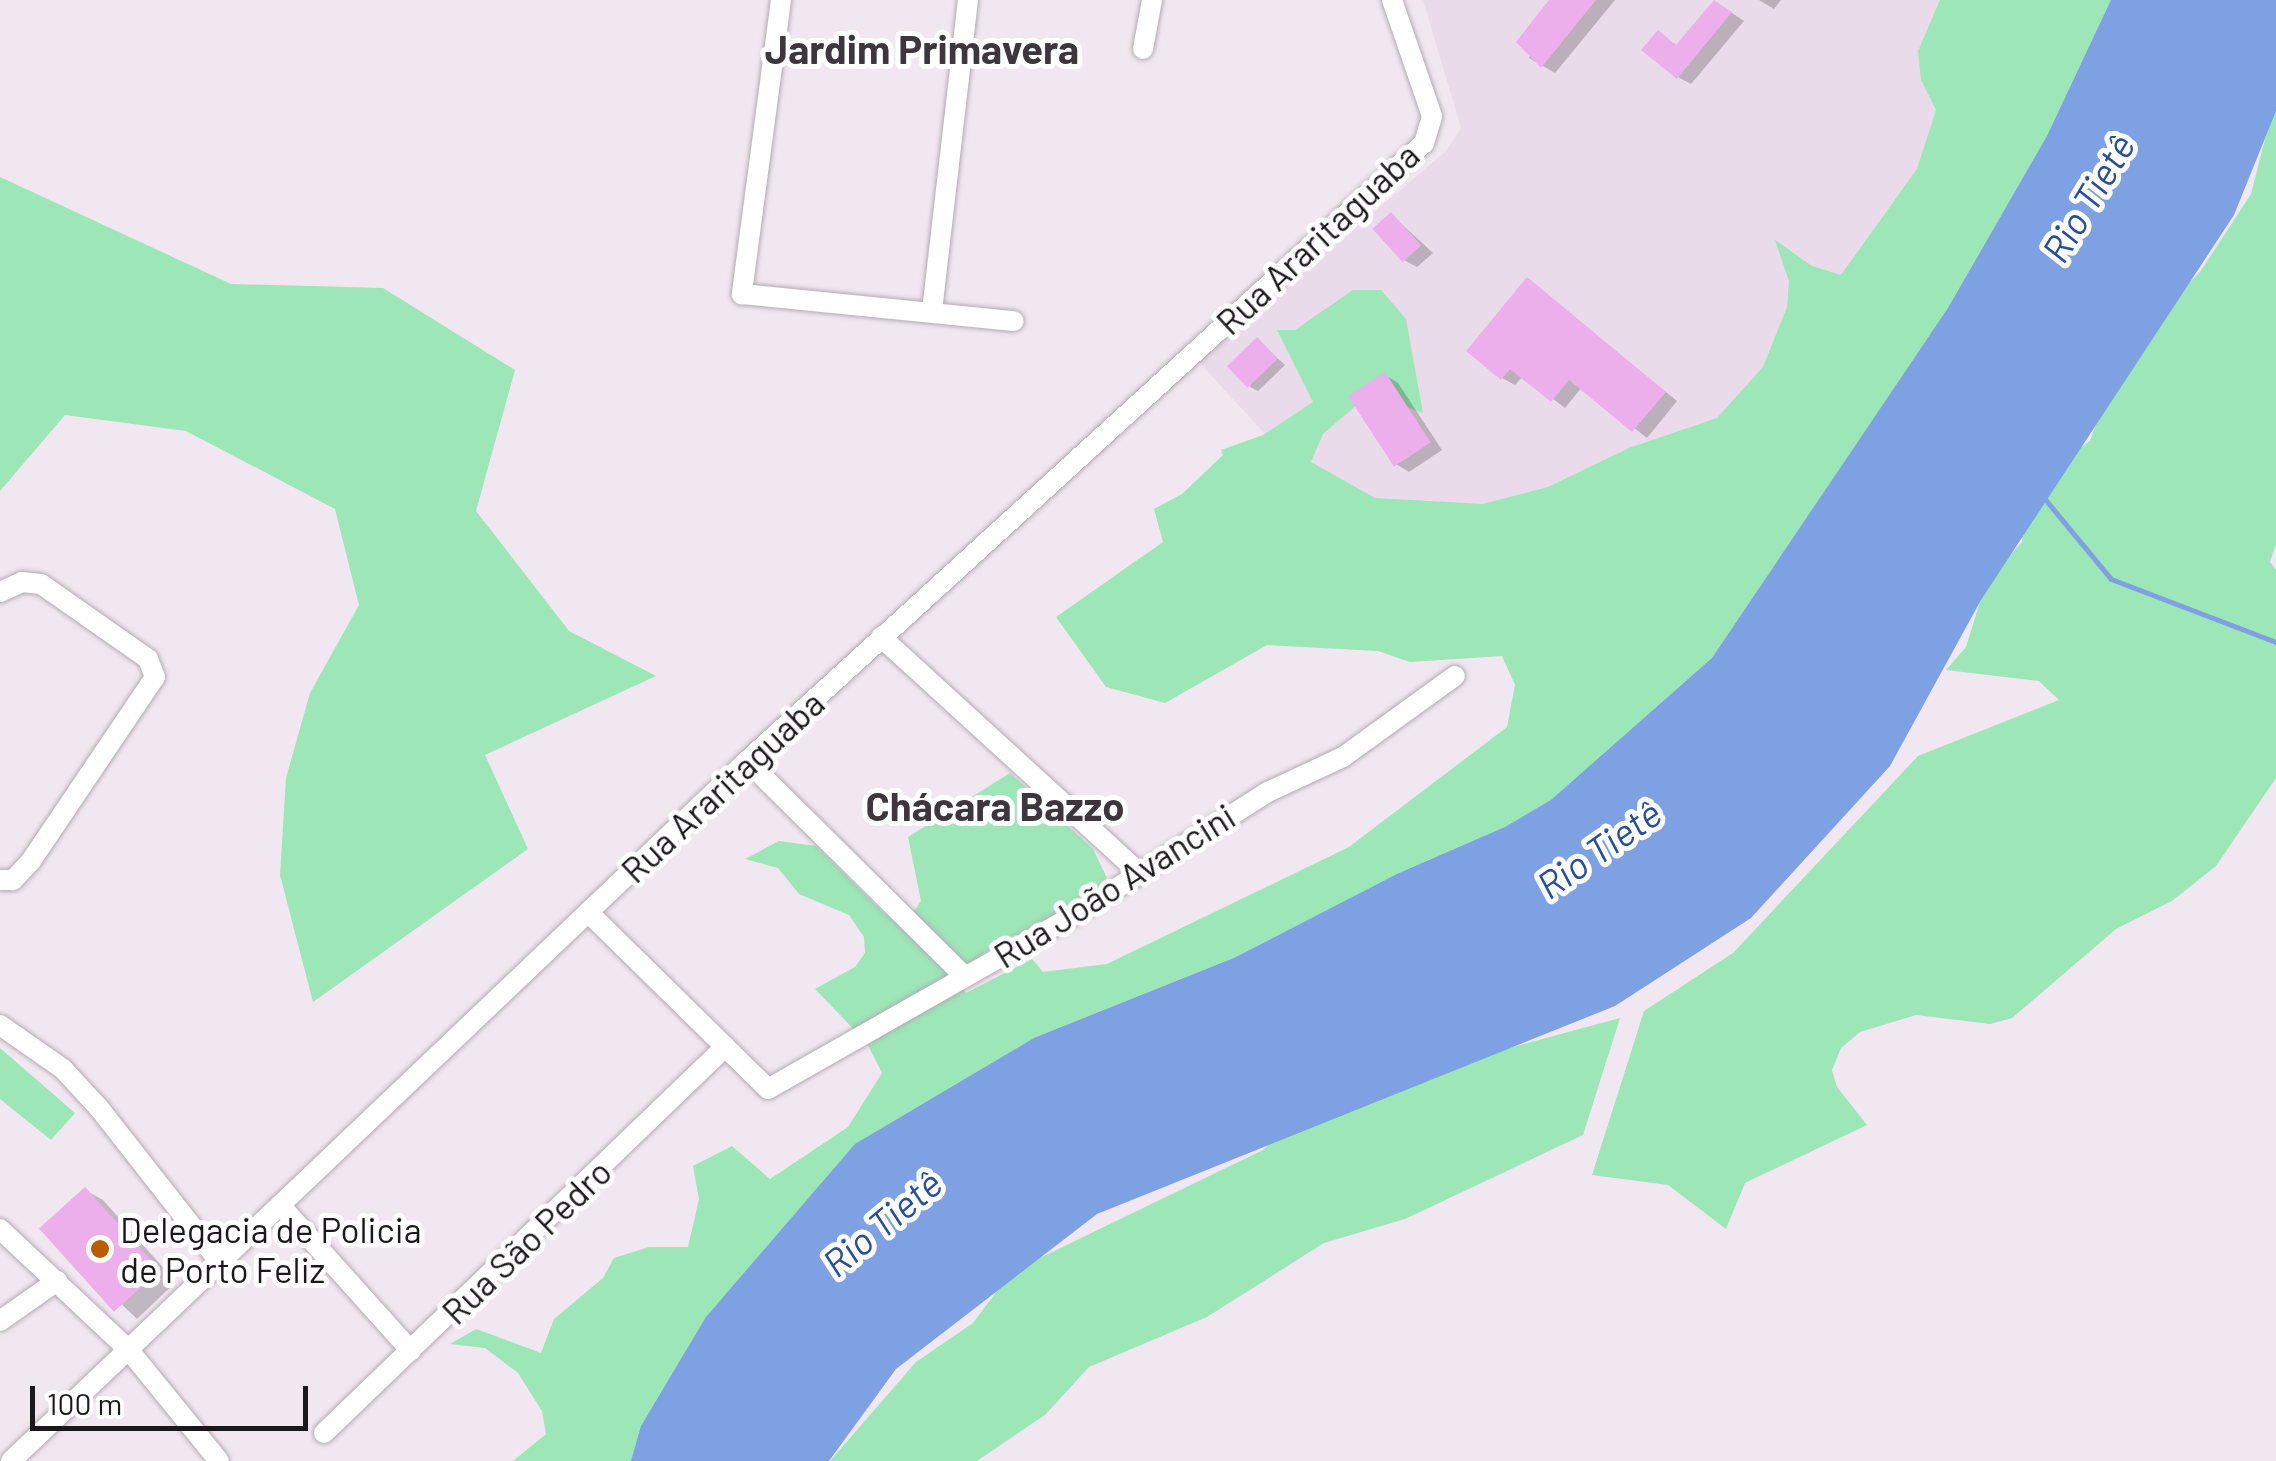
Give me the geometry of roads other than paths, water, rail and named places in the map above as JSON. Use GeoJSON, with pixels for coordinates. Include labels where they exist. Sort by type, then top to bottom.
{"type":"FeatureCollection","features":[{"type":"Feature","properties":{"kind":"street"},"geometry":{"type":"LineString","coordinates":[[782,0],[742,294],[1014,321]]}},
{"type":"Feature","properties":{"kind":"street"},"geometry":{"type":"LineString","coordinates":[[932,311],[968,0]]}},
{"type":"Feature","properties":{"kind":"street"},"geometry":{"type":"LineString","coordinates":[[1143,49],[1152,0]]}},
{"type":"Feature","properties":{"kind":"street","name":"Rua Araritaguaba"},"geometry":{"type":"LineString","coordinates":[[11,1461],[747,761],[1424,143],[1432,116],[1392,0]]}},
{"type":"Feature","properties":{"kind":"street"},"geometry":{"type":"LineString","coordinates":[[0,592],[22,582],[40,584],[148,659],[155,677],[6,880]]}},
{"type":"Feature","properties":{"kind":"street"},"geometry":{"type":"LineString","coordinates":[[881,637],[1138,872]]}},
{"type":"Feature","properties":{"kind":"street","name":"Rua João Avancini"},"geometry":{"type":"LineString","coordinates":[[726,1047],[768,1089],[1268,792],[1343,757],[1456,676]]}},
{"type":"Feature","properties":{"kind":"street"},"geometry":{"type":"LineString","coordinates":[[747,761],[964,976]]}},
{"type":"Feature","properties":{"kind":"street"},"geometry":{"type":"LineString","coordinates":[[588,912],[726,1047]]}},
{"type":"Feature","properties":{"kind":"street"},"geometry":{"type":"LineString","coordinates":[[0,1026],[63,1069],[99,1108],[219,1261]]}},
{"type":"Feature","properties":{"kind":"street","name":"Rua São Pedro"},"geometry":{"type":"LineString","coordinates":[[324,1433],[726,1047]]}},
{"type":"Feature","properties":{"kind":"street"},"geometry":{"type":"LineString","coordinates":[[280,1205],[411,1352]]}},
{"type":"Feature","properties":{"kind":"street"},"geometry":{"type":"LineString","coordinates":[[0,1230],[128,1349],[219,1461]]}},
{"type":"Feature","properties":{"kind":"street"},"geometry":{"type":"LineString","coordinates":[[0,1320],[57,1282]]}},
{"type":"Feature","properties":{"kind":"water","name":"Rio Tietê"},"geometry":{"type":"Polygon","coordinates":[[[2111,0],[2276,0],[2276,111],[2234,215],[1981,600],[1890,766],[1751,918],[1615,1006],[1097,1214],[896,1369],[829,1461],[631,1461],[641,1426],[706,1317],[855,1144],[1034,1038],[1234,958],[1397,874],[1505,827],[1551,800],[1712,658],[1948,308],[2047,136],[2111,0]]]}},
{"type":"Feature","properties":{"kind":"waterway"},"geometry":{"type":"LineString","coordinates":[[2044,498],[2111,579],[2276,642]]}},
{"type":"Feature","properties":{"kind":"place","name":"Delegacia de Policia de Porto Feliz"},"geometry":{"type":"Point","coordinates":[100,1249]}},
{"type":"Feature","properties":{"kind":"district","name":"Jardim Primavera"},"geometry":{"type":"Point","coordinates":[922,48]}},
{"type":"Feature","properties":{"kind":"district","name":"Chácara Bazzo"},"geometry":{"type":"Point","coordinates":[995,805]}}]}
